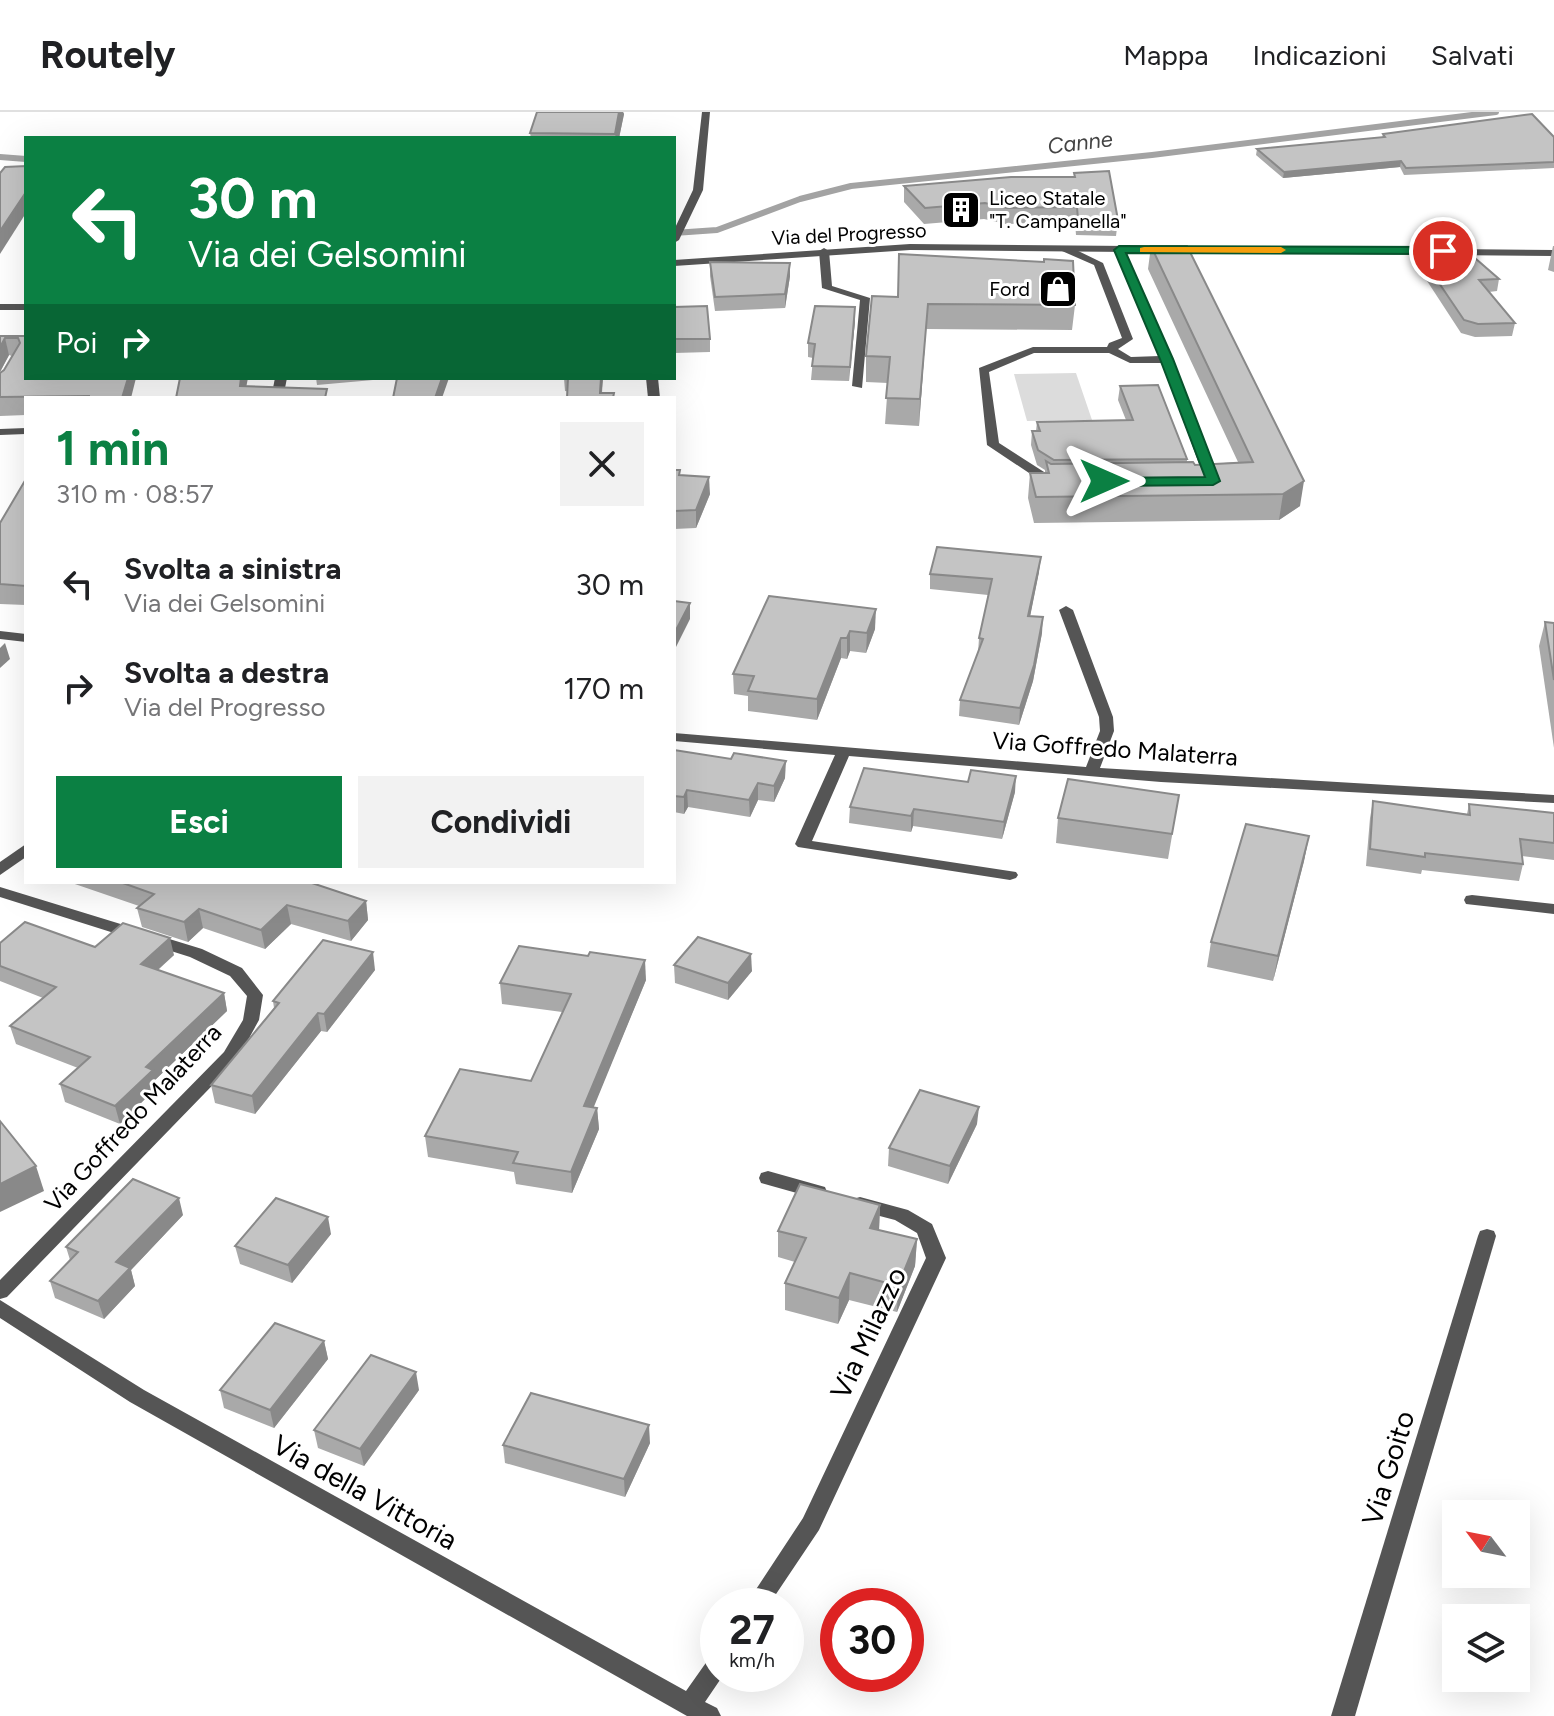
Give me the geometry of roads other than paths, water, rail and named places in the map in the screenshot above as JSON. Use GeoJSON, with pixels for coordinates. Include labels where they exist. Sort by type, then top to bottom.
{"type":"FeatureCollection","features":[{"type":"Feature","properties":{"kind":"street"},"geometry":{"type":"LineString","coordinates":[[676,236],[698,190],[706,112]]}},
{"type":"Feature","properties":{"kind":"street","name":"Via del Progresso"},"geometry":{"type":"LineString","coordinates":[[676,263],[910,247],[1554,253]]}},
{"type":"Feature","properties":{"kind":"street"},"geometry":{"type":"LineString","coordinates":[[1066,249],[1098,263],[1128,339],[1113,345],[1112,350]]}},
{"type":"Feature","properties":{"kind":"street"},"geometry":{"type":"LineString","coordinates":[[1119,250],[1167,359],[1213,481],[1198,481]]}},
{"type":"Feature","properties":{"kind":"street"},"geometry":{"type":"LineString","coordinates":[[824,251],[827,288],[865,298],[858,386]]}},
{"type":"Feature","properties":{"kind":"street"},"geometry":{"type":"LineString","coordinates":[[0,307],[24,307]]}},
{"type":"Feature","properties":{"kind":"street"},"geometry":{"type":"LineString","coordinates":[[1064,482],[1049,482],[993,445],[983,370],[1033,350],[1112,350],[1126,359],[1167,359]]}},
{"type":"Feature","properties":{"kind":"street"},"geometry":{"type":"LineString","coordinates":[[0,432],[24,431]]}},
{"type":"Feature","properties":{"kind":"street"},"geometry":{"type":"LineString","coordinates":[[1066,610],[1106,717],[1107,731],[1091,772]]}},
{"type":"Feature","properties":{"kind":"street"},"geometry":{"type":"LineString","coordinates":[[0,635],[24,638]]}},
{"type":"Feature","properties":{"kind":"street","name":"Via Goffredo Malaterra"},"geometry":{"type":"LineString","coordinates":[[676,736],[1091,772],[1554,799]]}},
{"type":"Feature","properties":{"kind":"street"},"geometry":{"type":"LineString","coordinates":[[844,751],[803,844],[1010,875]]}},
{"type":"Feature","properties":{"kind":"street"},"geometry":{"type":"LineString","coordinates":[[0,870],[24,851]]}},
{"type":"Feature","properties":{"kind":"street","name":"Via Goffredo Malaterra"},"geometry":{"type":"LineString","coordinates":[[0,892],[196,953],[236,972],[255,995],[251,1020],[231,1056],[0,1292]]}},
{"type":"Feature","properties":{"kind":"street"},"geometry":{"type":"LineString","coordinates":[[1472,900],[1554,909]]}},
{"type":"Feature","properties":{"kind":"street","name":"Via Milazzo"},"geometry":{"type":"LineString","coordinates":[[768,1178],[901,1215],[925,1229],[936,1258],[811,1524],[768,1588]]}},
{"type":"Feature","properties":{"kind":"street","name":"Via Goito"},"geometry":{"type":"LineString","coordinates":[[1343,1716],[1487,1236]]}},
{"type":"Feature","properties":{"kind":"street","name":"Via della Vittoria"},"geometry":{"type":"LineString","coordinates":[[0,1308],[137,1396],[700,1711]]}},
{"type":"Feature","properties":{"kind":"street"},"geometry":{"type":"LineString","coordinates":[[700,1711],[707,1692]]}},
{"type":"Feature","properties":{"kind":"waterway","name":"Canne"},"geometry":{"type":"LineString","coordinates":[[676,233],[717,230],[800,199],[851,186],[1152,155],[1496,112]]}},
{"type":"Feature","properties":{"kind":"waterway","name":"Canne"},"geometry":{"type":"LineString","coordinates":[[0,157],[24,159]]}},
{"type":"Feature","properties":{"kind":"place","name":"Liceo Statale \"T. Campanella\""},"geometry":{"type":"Point","coordinates":[961,210]}},
{"type":"Feature","properties":{"kind":"place","name":"Ford"},"geometry":{"type":"Point","coordinates":[1058,289]}}]}
